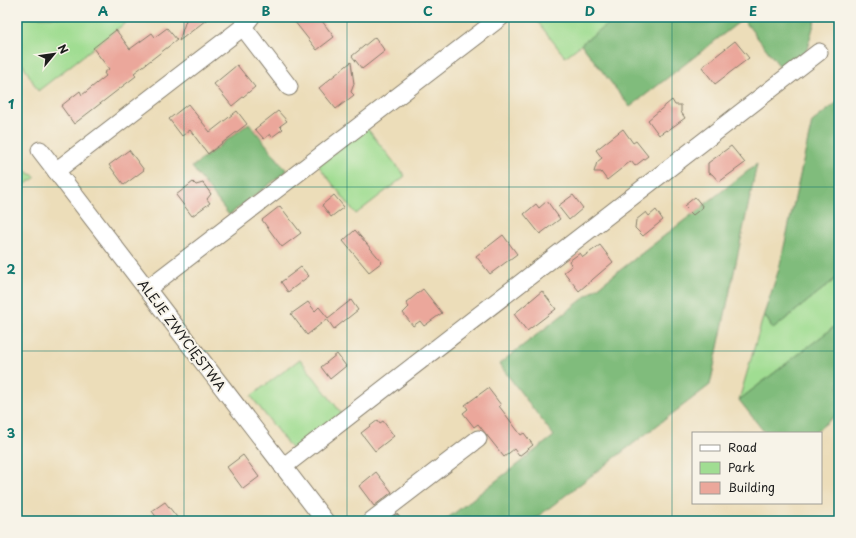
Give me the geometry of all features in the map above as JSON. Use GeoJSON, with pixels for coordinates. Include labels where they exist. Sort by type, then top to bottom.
{"type":"FeatureCollection","features":[{"type":"Feature","properties":{"kind":"street"},"geometry":{"type":"LineString","coordinates":[[147,289],[501,17]]}},
{"type":"Feature","properties":{"kind":"street"},"geometry":{"type":"LineString","coordinates":[[56,171],[247,22],[288,87]]}},
{"type":"Feature","properties":{"kind":"street"},"geometry":{"type":"LineString","coordinates":[[283,467],[819,52]]}},
{"type":"Feature","properties":{"kind":"street","name":"ALEJE ZWYCIĘSTWA"},"geometry":{"type":"LineString","coordinates":[[40,150],[325,521]]}},
{"type":"Feature","properties":{"kind":"street"},"geometry":{"type":"LineString","coordinates":[[371,521],[478,439]]}},
{"type":"Feature","properties":{"kind":"green space"},"geometry":{"type":"Polygon","coordinates":[[[17,17],[133,17],[38,91],[17,54],[17,17]]]}},
{"type":"Feature","properties":{"kind":"green space"},"geometry":{"type":"Polygon","coordinates":[[[534,17],[617,17],[565,57],[534,17]]]}},
{"type":"Feature","properties":{"kind":"green space"},"geometry":{"type":"Polygon","coordinates":[[[617,17],[816,17],[805,56],[784,72],[743,19],[630,107],[581,44],[617,17]]]}},
{"type":"Feature","properties":{"kind":"green space"},"geometry":{"type":"Polygon","coordinates":[[[839,101],[839,276],[773,329],[764,314],[779,269],[812,122],[839,101]]]}},
{"type":"Feature","properties":{"kind":"green space"},"geometry":{"type":"Polygon","coordinates":[[[249,123],[287,171],[229,215],[192,167],[249,123]]]}},
{"type":"Feature","properties":{"kind":"green space"},"geometry":{"type":"Polygon","coordinates":[[[366,127],[405,176],[356,214],[318,165],[366,127]]]}},
{"type":"Feature","properties":{"kind":"green space"},"geometry":{"type":"Polygon","coordinates":[[[757,164],[710,385],[532,521],[444,521],[554,436],[499,364],[757,164]]]}},
{"type":"Feature","properties":{"kind":"green space"},"geometry":{"type":"Polygon","coordinates":[[[17,166],[36,177],[17,190],[17,166]]]}},
{"type":"Feature","properties":{"kind":"green space"},"geometry":{"type":"Polygon","coordinates":[[[839,276],[839,323],[739,400],[764,314],[773,329],[839,276]]]}},
{"type":"Feature","properties":{"kind":"green space"},"geometry":{"type":"Polygon","coordinates":[[[839,323],[839,413],[815,432],[764,432],[739,400],[839,323]]]}},
{"type":"Feature","properties":{"kind":"green space"},"geometry":{"type":"Polygon","coordinates":[[[300,359],[342,414],[293,451],[251,396],[300,359]]]}},
{"type":"Feature","properties":{"kind":"building"},"geometry":{"type":"Polygon","coordinates":[[[187,17],[210,17],[179,41],[187,17]]]}},
{"type":"Feature","properties":{"kind":"building"},"geometry":{"type":"Polygon","coordinates":[[[291,17],[319,17],[334,37],[317,50],[291,17]]]}},
{"type":"Feature","properties":{"kind":"building"},"geometry":{"type":"Polygon","coordinates":[[[167,28],[177,40],[134,73],[136,76],[74,124],[61,106],[80,91],[82,95],[106,76],[104,73],[109,69],[93,48],[116,30],[130,49],[152,33],[155,37],[167,28]]]}},
{"type":"Feature","properties":{"kind":"building"},"geometry":{"type":"Polygon","coordinates":[[[375,37],[385,51],[362,69],[352,56],[375,37]]]}},
{"type":"Feature","properties":{"kind":"building"},"geometry":{"type":"Polygon","coordinates":[[[735,41],[749,58],[715,84],[702,67],[735,41]]]}},
{"type":"Feature","properties":{"kind":"building"},"geometry":{"type":"Polygon","coordinates":[[[351,62],[354,84],[351,92],[354,95],[336,109],[319,88],[351,62]]]}},
{"type":"Feature","properties":{"kind":"building"},"geometry":{"type":"Polygon","coordinates":[[[237,65],[255,87],[232,106],[214,84],[237,65]]]}},
{"type":"Feature","properties":{"kind":"building"},"geometry":{"type":"Polygon","coordinates":[[[672,100],[675,105],[681,105],[681,112],[685,118],[659,135],[648,120],[672,100]]]}},
{"type":"Feature","properties":{"kind":"building"},"geometry":{"type":"Polygon","coordinates":[[[188,104],[210,132],[237,111],[247,124],[208,154],[190,130],[182,136],[169,119],[188,104]]]}},
{"type":"Feature","properties":{"kind":"building"},"geometry":{"type":"Polygon","coordinates":[[[278,111],[287,121],[280,126],[283,129],[272,137],[270,134],[264,139],[255,129],[278,111]]]}},
{"type":"Feature","properties":{"kind":"building"},"geometry":{"type":"Polygon","coordinates":[[[623,129],[633,143],[636,141],[648,156],[635,166],[631,161],[607,180],[601,172],[594,172],[597,162],[602,158],[596,150],[623,129]]]}},
{"type":"Feature","properties":{"kind":"building"},"geometry":{"type":"Polygon","coordinates":[[[731,146],[745,163],[719,182],[712,174],[708,173],[708,163],[731,146]]]}},
{"type":"Feature","properties":{"kind":"building"},"geometry":{"type":"Polygon","coordinates":[[[129,150],[144,170],[124,185],[109,165],[129,150]]]}},
{"type":"Feature","properties":{"kind":"building"},"geometry":{"type":"Polygon","coordinates":[[[193,182],[196,185],[203,183],[211,194],[207,199],[210,203],[192,216],[176,195],[193,182]]]}},
{"type":"Feature","properties":{"kind":"building"},"geometry":{"type":"Polygon","coordinates":[[[334,195],[344,207],[331,217],[322,205],[334,195]]]}},
{"type":"Feature","properties":{"kind":"building"},"geometry":{"type":"Polygon","coordinates":[[[573,195],[583,208],[569,220],[558,206],[573,195]]]}},
{"type":"Feature","properties":{"kind":"building"},"geometry":{"type":"Polygon","coordinates":[[[695,197],[703,207],[693,215],[684,206],[695,197]]]}},
{"type":"Feature","properties":{"kind":"building"},"geometry":{"type":"Polygon","coordinates":[[[547,201],[560,219],[540,234],[524,214],[536,204],[539,208],[547,201]]]}},
{"type":"Feature","properties":{"kind":"building"},"geometry":{"type":"Polygon","coordinates":[[[280,206],[301,233],[282,247],[262,220],[280,206]]]}},
{"type":"Feature","properties":{"kind":"building"},"geometry":{"type":"Polygon","coordinates":[[[656,210],[663,220],[643,236],[635,228],[636,220],[646,212],[649,216],[656,210]]]}},
{"type":"Feature","properties":{"kind":"building"},"geometry":{"type":"Polygon","coordinates":[[[355,230],[382,262],[369,272],[343,241],[355,230]]]}},
{"type":"Feature","properties":{"kind":"building"},"geometry":{"type":"Polygon","coordinates":[[[503,235],[517,254],[490,274],[476,256],[503,235]]]}},
{"type":"Feature","properties":{"kind":"building"},"geometry":{"type":"Polygon","coordinates":[[[600,245],[613,262],[579,291],[564,272],[572,266],[569,261],[580,253],[583,257],[600,245]]]}},
{"type":"Feature","properties":{"kind":"building"},"geometry":{"type":"Polygon","coordinates":[[[301,267],[309,276],[288,292],[281,282],[301,267]]]}},
{"type":"Feature","properties":{"kind":"building"},"geometry":{"type":"Polygon","coordinates":[[[423,289],[442,313],[424,326],[420,321],[413,326],[403,313],[409,307],[406,303],[423,289]]]}},
{"type":"Feature","properties":{"kind":"building"},"geometry":{"type":"Polygon","coordinates":[[[542,291],[556,309],[527,331],[514,314],[542,291]]]}},
{"type":"Feature","properties":{"kind":"building"},"geometry":{"type":"Polygon","coordinates":[[[351,300],[358,310],[334,329],[327,319],[307,335],[291,314],[308,302],[315,311],[319,307],[328,318],[351,300]]]}},
{"type":"Feature","properties":{"kind":"building"},"geometry":{"type":"Polygon","coordinates":[[[337,354],[346,366],[330,379],[321,367],[337,354]]]}},
{"type":"Feature","properties":{"kind":"building"},"geometry":{"type":"Polygon","coordinates":[[[488,388],[501,405],[499,406],[521,435],[524,433],[533,445],[519,456],[514,449],[504,457],[478,424],[474,427],[463,413],[468,409],[465,405],[488,388]]]}},
{"type":"Feature","properties":{"kind":"building"},"geometry":{"type":"Polygon","coordinates":[[[378,420],[380,423],[383,421],[394,436],[375,451],[361,433],[378,420]]]}},
{"type":"Feature","properties":{"kind":"building"},"geometry":{"type":"Polygon","coordinates":[[[243,455],[259,477],[243,489],[227,467],[243,455]]]}},
{"type":"Feature","properties":{"kind":"building"},"geometry":{"type":"Polygon","coordinates":[[[376,472],[392,492],[374,506],[359,486],[376,472]]]}},
{"type":"Feature","properties":{"kind":"building"},"geometry":{"type":"Polygon","coordinates":[[[165,502],[180,521],[159,521],[152,511],[165,502]]]}},
{"type":"Feature","properties":{"kind":"building"},"geometry":{"type":"Polygon","coordinates":[[[397,514],[403,521],[387,521],[397,514]]]}}]}
